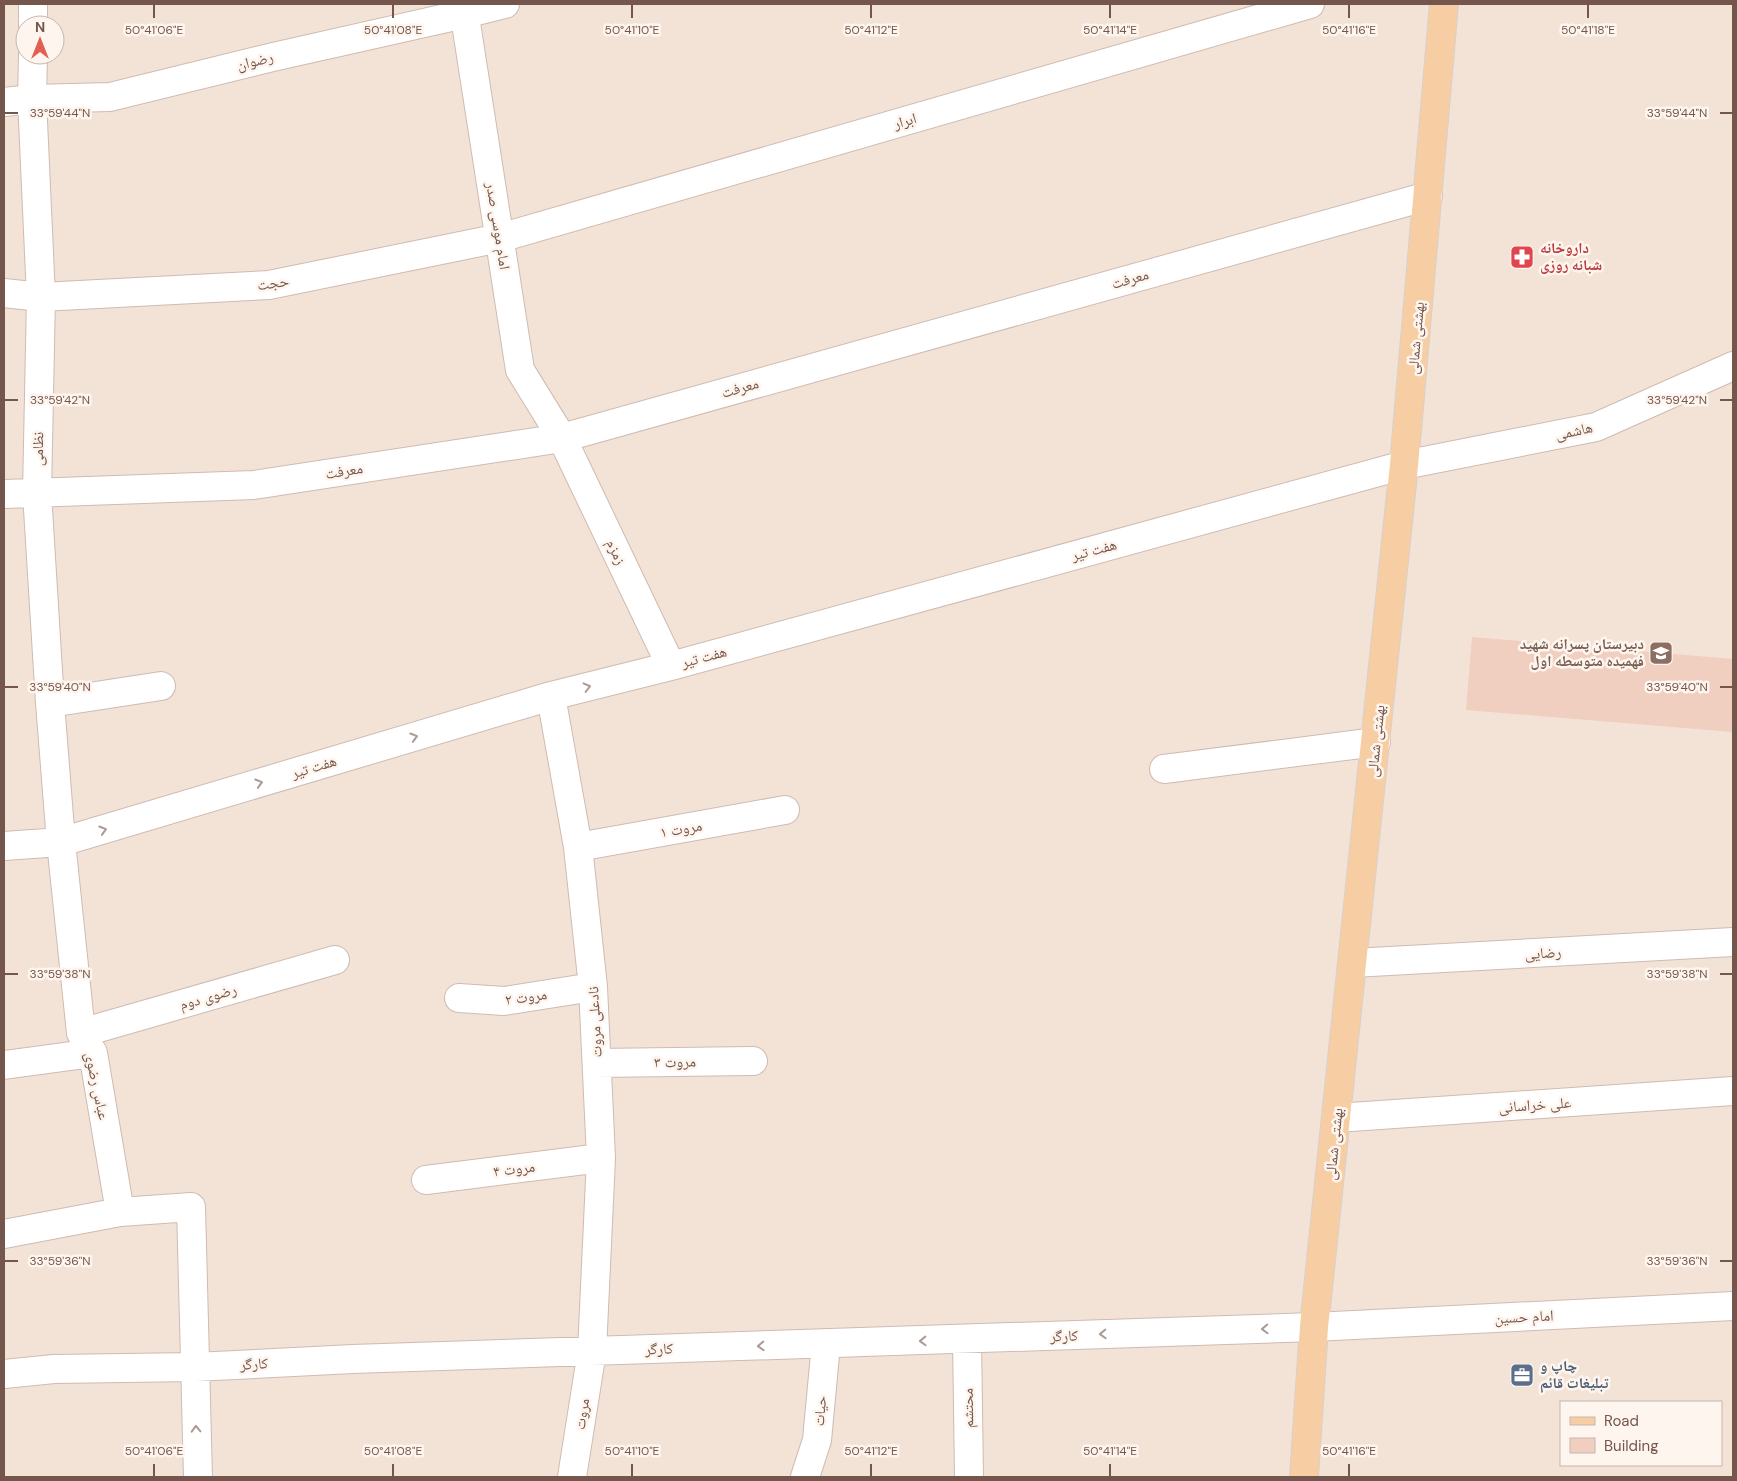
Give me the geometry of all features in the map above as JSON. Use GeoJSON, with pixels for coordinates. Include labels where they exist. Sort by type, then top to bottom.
{"type":"FeatureCollection","features":[{"type":"Feature","properties":{"kind":"main road","name":"بهشتی شمالی"},"geometry":{"type":"LineString","coordinates":[[1304,1477],[1314,1327],[1404,465],[1444,4]]}},
{"type":"Feature","properties":{"kind":"street","name":"رضوان"},"geometry":{"type":"LineString","coordinates":[[4,102],[32,99],[110,97],[464,9],[504,4]]}},
{"type":"Feature","properties":{"kind":"street","name":"ابرار"},"geometry":{"type":"LineString","coordinates":[[500,238],[1310,4]]}},
{"type":"Feature","properties":{"kind":"street","name":"امام موسی صدر"},"geometry":{"type":"LineString","coordinates":[[464,9],[520,370],[562,438]]}},
{"type":"Feature","properties":{"kind":"street","name":"نظامی"},"geometry":{"type":"LineString","coordinates":[[32,65],[41,297],[37,493],[61,842]]}},
{"type":"Feature","properties":{"kind":"street","name":"معرفت"},"geometry":{"type":"LineString","coordinates":[[4,494],[254,484],[562,438],[1428,196]]}},
{"type":"Feature","properties":{"kind":"street","name":"حجت"},"geometry":{"type":"LineString","coordinates":[[4,292],[41,297],[269,285],[500,238]]}},
{"type":"Feature","properties":{"kind":"street","name":"هاشمی"},"geometry":{"type":"LineString","coordinates":[[1404,465],[1596,427],[1733,366]]}},
{"type":"Feature","properties":{"kind":"street","name":"زمزم"},"geometry":{"type":"LineString","coordinates":[[562,438],[671,666]]}},
{"type":"Feature","properties":{"kind":"street","name":"هفت تیر"},"geometry":{"type":"LineString","coordinates":[[4,846],[61,842],[551,696],[671,666],[1404,465]]}},
{"type":"Feature","properties":{"kind":"street"},"geometry":{"type":"LineString","coordinates":[[50,703],[162,686]]}},
{"type":"Feature","properties":{"kind":"street","name":"نادعلی مروت"},"geometry":{"type":"LineString","coordinates":[[551,696],[578,847],[593,987],[598,1063],[601,1158],[592,1351]]}},
{"type":"Feature","properties":{"kind":"street"},"geometry":{"type":"LineString","coordinates":[[1164,769],[1376,742]]}},
{"type":"Feature","properties":{"kind":"street","name":"مروت ۱"},"geometry":{"type":"LineString","coordinates":[[578,847],[785,810]]}},
{"type":"Feature","properties":{"kind":"street","name":"عباس رضوی"},"geometry":{"type":"LineString","coordinates":[[61,842],[87,1043],[120,1212]]}},
{"type":"Feature","properties":{"kind":"street","name":"رضایی"},"geometry":{"type":"LineString","coordinates":[[1353,963],[1733,942]]}},
{"type":"Feature","properties":{"kind":"street","name":"رضوی دوم"},"geometry":{"type":"LineString","coordinates":[[4,1065],[87,1043],[339,963]]}},
{"type":"Feature","properties":{"kind":"street","name":"مروت ۲"},"geometry":{"type":"LineString","coordinates":[[459,998],[504,1001],[593,987]]}},
{"type":"Feature","properties":{"kind":"street","name":"مروت ۳"},"geometry":{"type":"LineString","coordinates":[[598,1063],[753,1061]]}},
{"type":"Feature","properties":{"kind":"street","name":"علی خراسانی"},"geometry":{"type":"LineString","coordinates":[[1336,1118],[1733,1091]]}},
{"type":"Feature","properties":{"kind":"street","name":"مروت ۴"},"geometry":{"type":"LineString","coordinates":[[426,1180],[601,1158]]}},
{"type":"Feature","properties":{"kind":"street"},"geometry":{"type":"LineString","coordinates":[[4,1234],[120,1212],[191,1208],[198,1477]]}},
{"type":"Feature","properties":{"kind":"street","name":"امام حسین"},"geometry":{"type":"LineString","coordinates":[[1314,1327],[1733,1306]]}},
{"type":"Feature","properties":{"kind":"street","name":"کارگر"},"geometry":{"type":"LineString","coordinates":[[4,1374],[54,1369],[195,1367],[353,1359],[1314,1327]]}},
{"type":"Feature","properties":{"kind":"street","name":"محتشم"},"geometry":{"type":"LineString","coordinates":[[967,1339],[969,1477]]}},
{"type":"Feature","properties":{"kind":"street","name":"حیات"},"geometry":{"type":"LineString","coordinates":[[805,1477],[817,1440],[826,1344]]}},
{"type":"Feature","properties":{"kind":"street","name":"مروت"},"geometry":{"type":"LineString","coordinates":[[572,1477],[592,1351]]}},
{"type":"Feature","properties":{"kind":"shaded area"},"geometry":{"type":"Polygon","coordinates":[[[4,4],[1733,4],[1733,1477],[4,1477],[4,4]]]}},
{"type":"Feature","properties":{"kind":"building"},"geometry":{"type":"Polygon","coordinates":[[[1472,637],[1733,659],[1733,732],[1466,710],[1472,637]]]}},
{"type":"Feature","properties":{"kind":"place","name":"داروخانه شبانه روزی"},"geometry":{"type":"Point","coordinates":[1522,257]}},
{"type":"Feature","properties":{"kind":"place","name":"دبیرستان پسرانه شهید فهمیده متوسطه اول"},"geometry":{"type":"Point","coordinates":[1661,653]}},
{"type":"Feature","properties":{"kind":"place","name":"چاپ و تبلیغات قائم"},"geometry":{"type":"Point","coordinates":[1522,1375]}}]}
